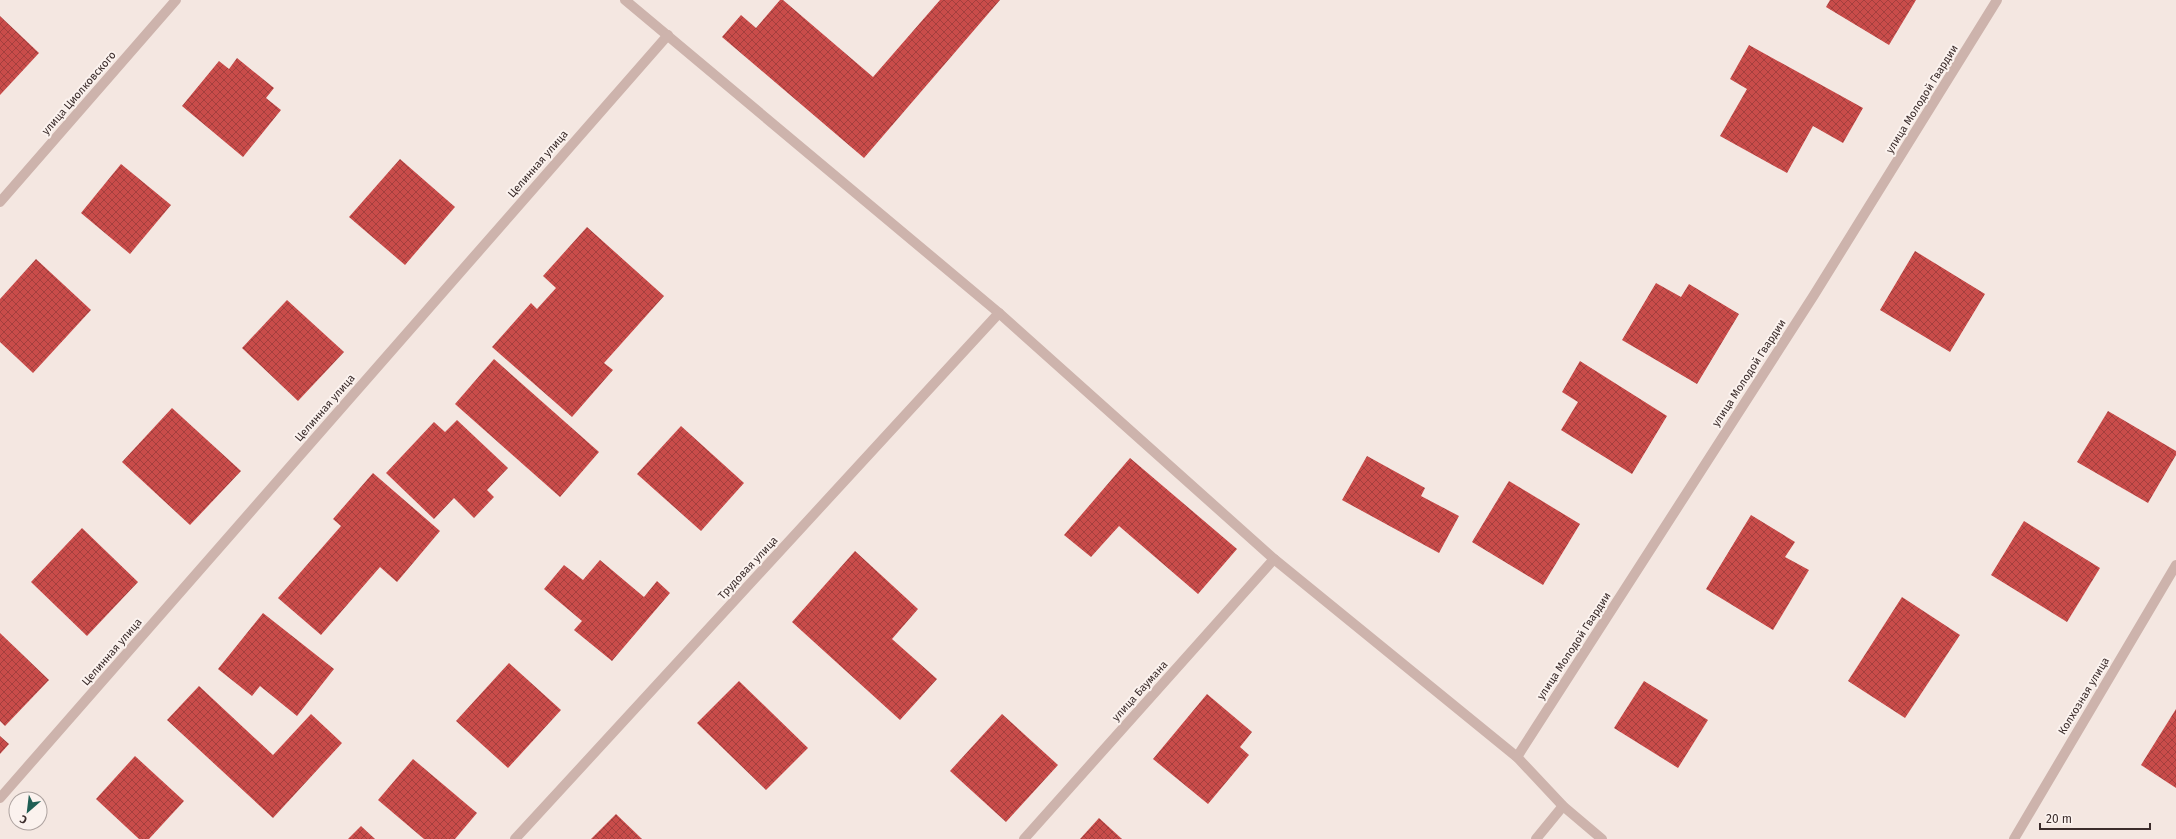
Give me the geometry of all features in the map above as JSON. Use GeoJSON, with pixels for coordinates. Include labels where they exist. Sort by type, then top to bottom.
{"type":"FeatureCollection","features":[{"type":"Feature","properties":{"kind":"street","name":"улица Циолковского"},"geometry":{"type":"LineString","coordinates":[[0,202],[176,0]]}},
{"type":"Feature","properties":{"kind":"street"},"geometry":{"type":"LineString","coordinates":[[625,0],[668,34],[999,313],[1274,559],[1517,757],[1563,806],[1602,839]]}},
{"type":"Feature","properties":{"kind":"street","name":"улица Молодой Гвардии"},"geometry":{"type":"LineString","coordinates":[[1517,757],[1814,295],[1997,0]]}},
{"type":"Feature","properties":{"kind":"street","name":"Целинная улица"},"geometry":{"type":"LineString","coordinates":[[0,798],[668,34]]}},
{"type":"Feature","properties":{"kind":"street","name":"Трудовая улица"},"geometry":{"type":"LineString","coordinates":[[515,839],[999,313]]}},
{"type":"Feature","properties":{"kind":"street","name":"улица Баумана"},"geometry":{"type":"LineString","coordinates":[[1024,839],[1274,559]]}},
{"type":"Feature","properties":{"kind":"street","name":"Колхозная улица"},"geometry":{"type":"LineString","coordinates":[[2014,839],[2176,565]]}},
{"type":"Feature","properties":{"kind":"street"},"geometry":{"type":"LineString","coordinates":[[1536,839],[1563,806]]}},
{"type":"Feature","properties":{"kind":"building"},"geometry":{"type":"Polygon","coordinates":[[[780,0],[783,0],[873,77],[940,0],[1000,0],[864,158],[722,37],[741,15],[756,28],[780,0]]]}},
{"type":"Feature","properties":{"kind":"building"},"geometry":{"type":"Polygon","coordinates":[[[1830,0],[1916,0],[1889,45],[1826,7],[1830,0]]]}},
{"type":"Feature","properties":{"kind":"building"},"geometry":{"type":"Polygon","coordinates":[[[0,16],[39,53],[0,95],[0,16]]]}},
{"type":"Feature","properties":{"kind":"building"},"geometry":{"type":"Polygon","coordinates":[[[1749,45],[1863,108],[1843,143],[1813,126],[1787,173],[1720,136],[1747,89],[1730,79],[1749,45]]]}},
{"type":"Feature","properties":{"kind":"building"},"geometry":{"type":"Polygon","coordinates":[[[237,58],[274,88],[266,98],[281,110],[243,157],[182,106],[219,61],[229,69],[237,58]]]}},
{"type":"Feature","properties":{"kind":"building"},"geometry":{"type":"Polygon","coordinates":[[[400,159],[455,207],[405,265],[349,217],[400,159]]]}},
{"type":"Feature","properties":{"kind":"building"},"geometry":{"type":"Polygon","coordinates":[[[121,164],[171,205],[130,254],[81,213],[121,164]]]}},
{"type":"Feature","properties":{"kind":"building"},"geometry":{"type":"Polygon","coordinates":[[[587,227],[664,296],[604,363],[613,370],[572,417],[492,347],[531,303],[537,309],[556,288],[543,276],[587,227]]]}},
{"type":"Feature","properties":{"kind":"building"},"geometry":{"type":"Polygon","coordinates":[[[1915,251],[1985,294],[1950,352],[1880,310],[1915,251]]]}},
{"type":"Feature","properties":{"kind":"building"},"geometry":{"type":"Polygon","coordinates":[[[36,259],[91,310],[33,373],[0,342],[0,299],[36,259]]]}},
{"type":"Feature","properties":{"kind":"building"},"geometry":{"type":"Polygon","coordinates":[[[1656,283],[1681,297],[1689,284],[1739,314],[1697,384],[1622,340],[1656,283]]]}},
{"type":"Feature","properties":{"kind":"building"},"geometry":{"type":"Polygon","coordinates":[[[287,300],[344,352],[298,401],[242,348],[287,300]]]}},
{"type":"Feature","properties":{"kind":"building"},"geometry":{"type":"Polygon","coordinates":[[[494,359],[599,452],[560,497],[455,404],[494,359]]]}},
{"type":"Feature","properties":{"kind":"building"},"geometry":{"type":"Polygon","coordinates":[[[1580,361],[1667,416],[1632,474],[1561,430],[1578,402],[1562,392],[1580,361]]]}},
{"type":"Feature","properties":{"kind":"building"},"geometry":{"type":"Polygon","coordinates":[[[172,408],[241,471],[190,525],[122,462],[172,408]]]}},
{"type":"Feature","properties":{"kind":"building"},"geometry":{"type":"Polygon","coordinates":[[[2108,411],[2176,451],[2176,455],[2148,503],[2077,462],[2108,411]]]}},
{"type":"Feature","properties":{"kind":"building"},"geometry":{"type":"Polygon","coordinates":[[[457,420],[508,468],[487,490],[494,497],[474,518],[454,498],[434,519],[386,473],[434,422],[445,432],[457,420]]]}},
{"type":"Feature","properties":{"kind":"building"},"geometry":{"type":"Polygon","coordinates":[[[681,426],[744,483],[701,531],[637,474],[681,426]]]}},
{"type":"Feature","properties":{"kind":"building"},"geometry":{"type":"Polygon","coordinates":[[[1367,456],[1425,488],[1421,496],[1459,516],[1439,553],[1342,500],[1367,456]]]}},
{"type":"Feature","properties":{"kind":"building"},"geometry":{"type":"Polygon","coordinates":[[[1130,458],[1237,549],[1198,594],[1119,526],[1091,557],[1064,535],[1130,458]]]}},
{"type":"Feature","properties":{"kind":"building"},"geometry":{"type":"Polygon","coordinates":[[[373,473],[440,531],[397,582],[380,567],[321,635],[278,598],[341,526],[333,519],[373,473]]]}},
{"type":"Feature","properties":{"kind":"building"},"geometry":{"type":"Polygon","coordinates":[[[1509,481],[1580,524],[1543,585],[1472,542],[1509,481]]]}},
{"type":"Feature","properties":{"kind":"building"},"geometry":{"type":"Polygon","coordinates":[[[1751,515],[1795,542],[1785,557],[1809,570],[1773,630],[1706,589],[1751,515]]]}},
{"type":"Feature","properties":{"kind":"building"},"geometry":{"type":"Polygon","coordinates":[[[2024,521],[2100,568],[2067,622],[1991,575],[2024,521]]]}},
{"type":"Feature","properties":{"kind":"building"},"geometry":{"type":"Polygon","coordinates":[[[82,528],[138,582],[87,636],[31,582],[82,528]]]}},
{"type":"Feature","properties":{"kind":"building"},"geometry":{"type":"Polygon","coordinates":[[[855,551],[918,609],[892,639],[937,679],[900,720],[792,622],[855,551]]]}},
{"type":"Feature","properties":{"kind":"building"},"geometry":{"type":"Polygon","coordinates":[[[600,560],[644,597],[657,581],[670,593],[612,661],[574,630],[582,621],[544,589],[564,565],[583,580],[600,560]]]}},
{"type":"Feature","properties":{"kind":"building"},"geometry":{"type":"Polygon","coordinates":[[[1902,597],[1960,635],[1905,718],[1848,681],[1902,597]]]}},
{"type":"Feature","properties":{"kind":"building"},"geometry":{"type":"Polygon","coordinates":[[[263,613],[334,669],[297,716],[260,686],[252,696],[218,669],[263,613]]]}},
{"type":"Feature","properties":{"kind":"building"},"geometry":{"type":"Polygon","coordinates":[[[0,633],[49,680],[5,726],[0,721],[0,633]]]}},
{"type":"Feature","properties":{"kind":"building"},"geometry":{"type":"Polygon","coordinates":[[[509,663],[561,710],[508,768],[456,721],[509,663]]]}},
{"type":"Feature","properties":{"kind":"building"},"geometry":{"type":"Polygon","coordinates":[[[739,681],[808,748],[766,790],[697,723],[739,681]]]}},
{"type":"Feature","properties":{"kind":"building"},"geometry":{"type":"Polygon","coordinates":[[[1644,681],[1708,720],[1678,768],[1614,728],[1644,681]]]}},
{"type":"Feature","properties":{"kind":"building"},"geometry":{"type":"Polygon","coordinates":[[[199,686],[273,755],[311,714],[342,743],[273,818],[167,720],[199,686]]]}},
{"type":"Feature","properties":{"kind":"building"},"geometry":{"type":"Polygon","coordinates":[[[1207,694],[1252,732],[1240,747],[1249,755],[1208,804],[1153,759],[1207,694]]]}},
{"type":"Feature","properties":{"kind":"building"},"geometry":{"type":"Polygon","coordinates":[[[2176,709],[2176,788],[2141,765],[2176,709]]]}},
{"type":"Feature","properties":{"kind":"building"},"geometry":{"type":"Polygon","coordinates":[[[1002,714],[1058,765],[1006,822],[950,771],[1002,714]]]}},
{"type":"Feature","properties":{"kind":"building"},"geometry":{"type":"Polygon","coordinates":[[[0,736],[9,744],[0,754],[0,736]]]}},
{"type":"Feature","properties":{"kind":"building"},"geometry":{"type":"Polygon","coordinates":[[[135,756],[184,801],[149,839],[139,839],[96,799],[135,756]]]}},
{"type":"Feature","properties":{"kind":"building"},"geometry":{"type":"Polygon","coordinates":[[[413,759],[477,813],[455,839],[424,839],[378,800],[413,759]]]}},
{"type":"Feature","properties":{"kind":"building"},"geometry":{"type":"Polygon","coordinates":[[[616,814],[642,839],[591,839],[616,814]]]}},
{"type":"Feature","properties":{"kind":"building"},"geometry":{"type":"Polygon","coordinates":[[[1099,818],[1122,839],[1080,839],[1099,818]]]}},
{"type":"Feature","properties":{"kind":"building"},"geometry":{"type":"Polygon","coordinates":[[[361,826],[375,839],[348,839],[361,826]]]}}]}
